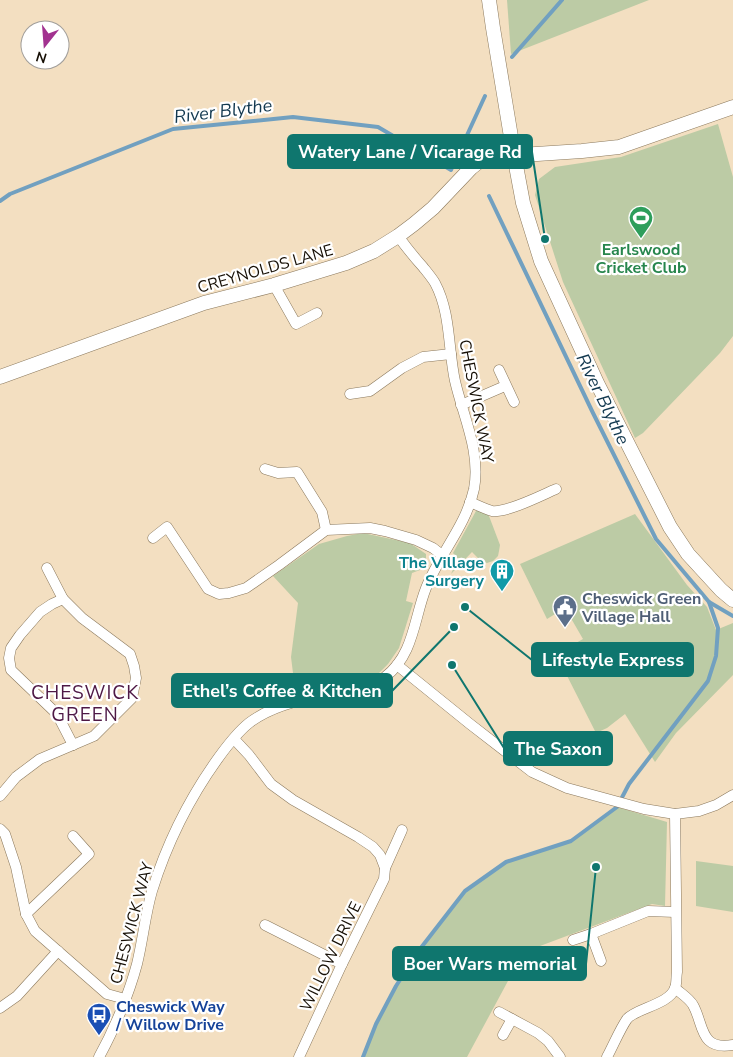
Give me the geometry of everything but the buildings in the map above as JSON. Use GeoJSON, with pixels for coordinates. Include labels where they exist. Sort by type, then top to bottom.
{"type":"FeatureCollection","features":[{"type":"Feature","properties":{"kind":"street"},"geometry":{"type":"LineString","coordinates":[[489,0],[523,203],[541,261],[597,383],[670,527],[688,554],[721,590],[733,600]]}},
{"type":"Feature","properties":{"kind":"street","name":"CREYNOLDS LANE"},"geometry":{"type":"LineString","coordinates":[[0,377],[204,303],[346,264],[398,236],[414,224],[433,208],[458,180],[481,160],[491,157],[619,147],[733,107]]}},
{"type":"Feature","properties":{"kind":"street","name":"CHESWICK WAY"},"geometry":{"type":"LineString","coordinates":[[100,1057],[115,1025],[136,966],[152,891],[166,850],[184,814],[220,756],[247,724],[263,714],[302,699],[353,691],[369,686],[379,681],[397,665],[410,643],[425,591],[442,555],[461,525],[470,502],[474,488],[476,466],[455,380],[445,310],[434,282],[398,236]]}},
{"type":"Feature","properties":{"kind":"street"},"geometry":{"type":"LineString","coordinates":[[274,285],[296,324],[317,313]]}},
{"type":"Feature","properties":{"kind":"street"},"geometry":{"type":"LineString","coordinates":[[350,394],[370,391],[402,368],[423,357],[451,354]]}},
{"type":"Feature","properties":{"kind":"street"},"geometry":{"type":"LineString","coordinates":[[499,370],[514,402]]}},
{"type":"Feature","properties":{"kind":"street"},"geometry":{"type":"LineString","coordinates":[[461,405],[506,386]]}},
{"type":"Feature","properties":{"kind":"street"},"geometry":{"type":"LineString","coordinates":[[265,469],[278,473],[296,472],[322,512],[326,530]]}},
{"type":"Feature","properties":{"kind":"street"},"geometry":{"type":"LineString","coordinates":[[470,502],[492,511],[500,510],[556,488]]}},
{"type":"Feature","properties":{"kind":"street"},"geometry":{"type":"LineString","coordinates":[[152,538],[167,527],[208,589],[219,594],[246,588],[326,530],[370,528],[385,531],[416,540],[433,548],[442,555]]}},
{"type":"Feature","properties":{"kind":"street"},"geometry":{"type":"LineString","coordinates":[[0,796],[16,777],[40,759],[94,736],[132,698],[136,678],[130,654],[82,618],[63,599],[47,568]]}},
{"type":"Feature","properties":{"kind":"street"},"geometry":{"type":"LineString","coordinates":[[63,599],[40,612],[11,648],[9,658],[11,670],[57,714],[72,745]]}},
{"type":"Feature","properties":{"kind":"street"},"geometry":{"type":"LineString","coordinates":[[397,665],[532,772],[567,788],[644,809],[675,814],[700,811],[716,805],[733,795]]}},
{"type":"Feature","properties":{"kind":"street"},"geometry":{"type":"LineString","coordinates":[[234,739],[272,784],[293,800],[358,837],[373,848],[380,855],[385,868]]}},
{"type":"Feature","properties":{"kind":"street"},"geometry":{"type":"LineString","coordinates":[[607,1057],[628,1018],[654,1006],[670,995],[675,988],[677,972],[675,814]]}},
{"type":"Feature","properties":{"kind":"street"},"geometry":{"type":"LineString","coordinates":[[0,829],[5,834],[16,867],[26,914],[35,931],[107,994],[125,999]]}},
{"type":"Feature","properties":{"kind":"street","name":"WILLOW DRIVE"},"geometry":{"type":"LineString","coordinates":[[299,1057],[384,879],[385,868],[402,830]]}},
{"type":"Feature","properties":{"kind":"street"},"geometry":{"type":"LineString","coordinates":[[26,914],[88,854],[72,836]]}},
{"type":"Feature","properties":{"kind":"street"},"geometry":{"type":"LineString","coordinates":[[573,940],[648,911],[675,912]]}},
{"type":"Feature","properties":{"kind":"street"},"geometry":{"type":"LineString","coordinates":[[265,925],[342,964]]}},
{"type":"Feature","properties":{"kind":"street"},"geometry":{"type":"LineString","coordinates":[[591,934],[601,961]]}},
{"type":"Feature","properties":{"kind":"street"},"geometry":{"type":"LineString","coordinates":[[0,1008],[17,996],[58,951]]}},
{"type":"Feature","properties":{"kind":"street"},"geometry":{"type":"LineString","coordinates":[[675,988],[692,1004],[707,1039],[718,1045],[733,1044]]}},
{"type":"Feature","properties":{"kind":"street"},"geometry":{"type":"LineString","coordinates":[[499,1012],[538,1033],[548,1041],[560,1057]]}},
{"type":"Feature","properties":{"kind":"street"},"geometry":{"type":"LineString","coordinates":[[503,1035],[512,1019]]}},
{"type":"Feature","properties":{"kind":"green space"},"geometry":{"type":"Polygon","coordinates":[[[507,0],[649,0],[511,54],[507,0]]]}},
{"type":"Feature","properties":{"kind":"green space","name":"Earlswood Cricket Club"},"geometry":{"type":"Polygon","coordinates":[[[718,124],[733,177],[733,336],[720,353],[643,433],[635,438],[563,282],[535,195],[539,179],[555,167],[621,157],[718,124]]]}},
{"type":"Feature","properties":{"kind":"green space"},"geometry":{"type":"Polygon","coordinates":[[[476,511],[483,511],[489,516],[500,545],[498,556],[493,561],[487,563],[481,561],[472,552],[451,574],[458,559],[453,553],[476,511]]]}},
{"type":"Feature","properties":{"kind":"green space"},"geometry":{"type":"Polygon","coordinates":[[[635,514],[687,585],[707,607],[716,630],[733,623],[733,675],[676,733],[655,762],[625,714],[607,728],[596,733],[556,654],[583,639],[565,608],[547,619],[520,564],[635,514]]]}},
{"type":"Feature","properties":{"kind":"green space"},"geometry":{"type":"Polygon","coordinates":[[[363,533],[410,543],[426,554],[426,562],[420,570],[412,573],[406,601],[413,603],[399,648],[388,664],[377,675],[339,685],[295,689],[291,657],[298,603],[273,576],[319,544],[363,533]]]}},
{"type":"Feature","properties":{"kind":"green space"},"geometry":{"type":"Polygon","coordinates":[[[617,807],[667,822],[665,906],[652,904],[540,946],[515,968],[467,1057],[363,1057],[376,1024],[396,986],[420,949],[465,891],[506,862],[571,841],[617,807]]]}},
{"type":"Feature","properties":{"kind":"green space"},"geometry":{"type":"Polygon","coordinates":[[[696,861],[733,866],[733,912],[696,906],[696,861]]]}},
{"type":"Feature","properties":{"kind":"waterway"},"geometry":{"type":"LineString","coordinates":[[512,57],[562,0]]}},
{"type":"Feature","properties":{"kind":"waterway","name":"River Blythe"},"geometry":{"type":"LineString","coordinates":[[0,201],[10,194],[173,129],[293,117],[378,127],[451,170],[485,96]]}},
{"type":"Feature","properties":{"kind":"waterway"},"geometry":{"type":"LineString","coordinates":[[363,1057],[376,1024],[396,986],[420,949],[465,891],[506,862],[571,841],[617,807],[629,784],[708,681],[716,656],[718,628],[709,602],[656,539],[489,196]]}},
{"type":"Feature","properties":{"kind":"waterway"},"geometry":{"type":"LineString","coordinates":[[709,602],[733,616]]}},
{"type":"Feature","properties":{"kind":"place","name":"Watery Lane / Vicarage Rd"},"geometry":{"type":"Point","coordinates":[545,239]}},
{"type":"Feature","properties":{"kind":"place","name":"Earlswood Cricket Club"},"geometry":{"type":"Point","coordinates":[641,239]}},
{"type":"Feature","properties":{"kind":"place","name":"The Village Surgery"},"geometry":{"type":"Point","coordinates":[502,592]}},
{"type":"Feature","properties":{"kind":"place","name":"Lifestyle Express"},"geometry":{"type":"Point","coordinates":[465,607]}},
{"type":"Feature","properties":{"kind":"place","name":"Ethel’s Coffee & Kitchen"},"geometry":{"type":"Point","coordinates":[454,627]}},
{"type":"Feature","properties":{"kind":"place","name":"Cheswick Green Village Hall"},"geometry":{"type":"Point","coordinates":[565,628]}},
{"type":"Feature","properties":{"kind":"place","name":"The Saxon"},"geometry":{"type":"Point","coordinates":[452,665]}},
{"type":"Feature","properties":{"kind":"place","name":"Boer Wars memorial"},"geometry":{"type":"Point","coordinates":[596,867]}},
{"type":"Feature","properties":{"kind":"place","name":"Cheswick Way / Willow Drive"},"geometry":{"type":"Point","coordinates":[99,1036]}},
{"type":"Feature","properties":{"kind":"district","name":"CHESWICK GREEN"},"geometry":{"type":"Point","coordinates":[85,703]}}]}
